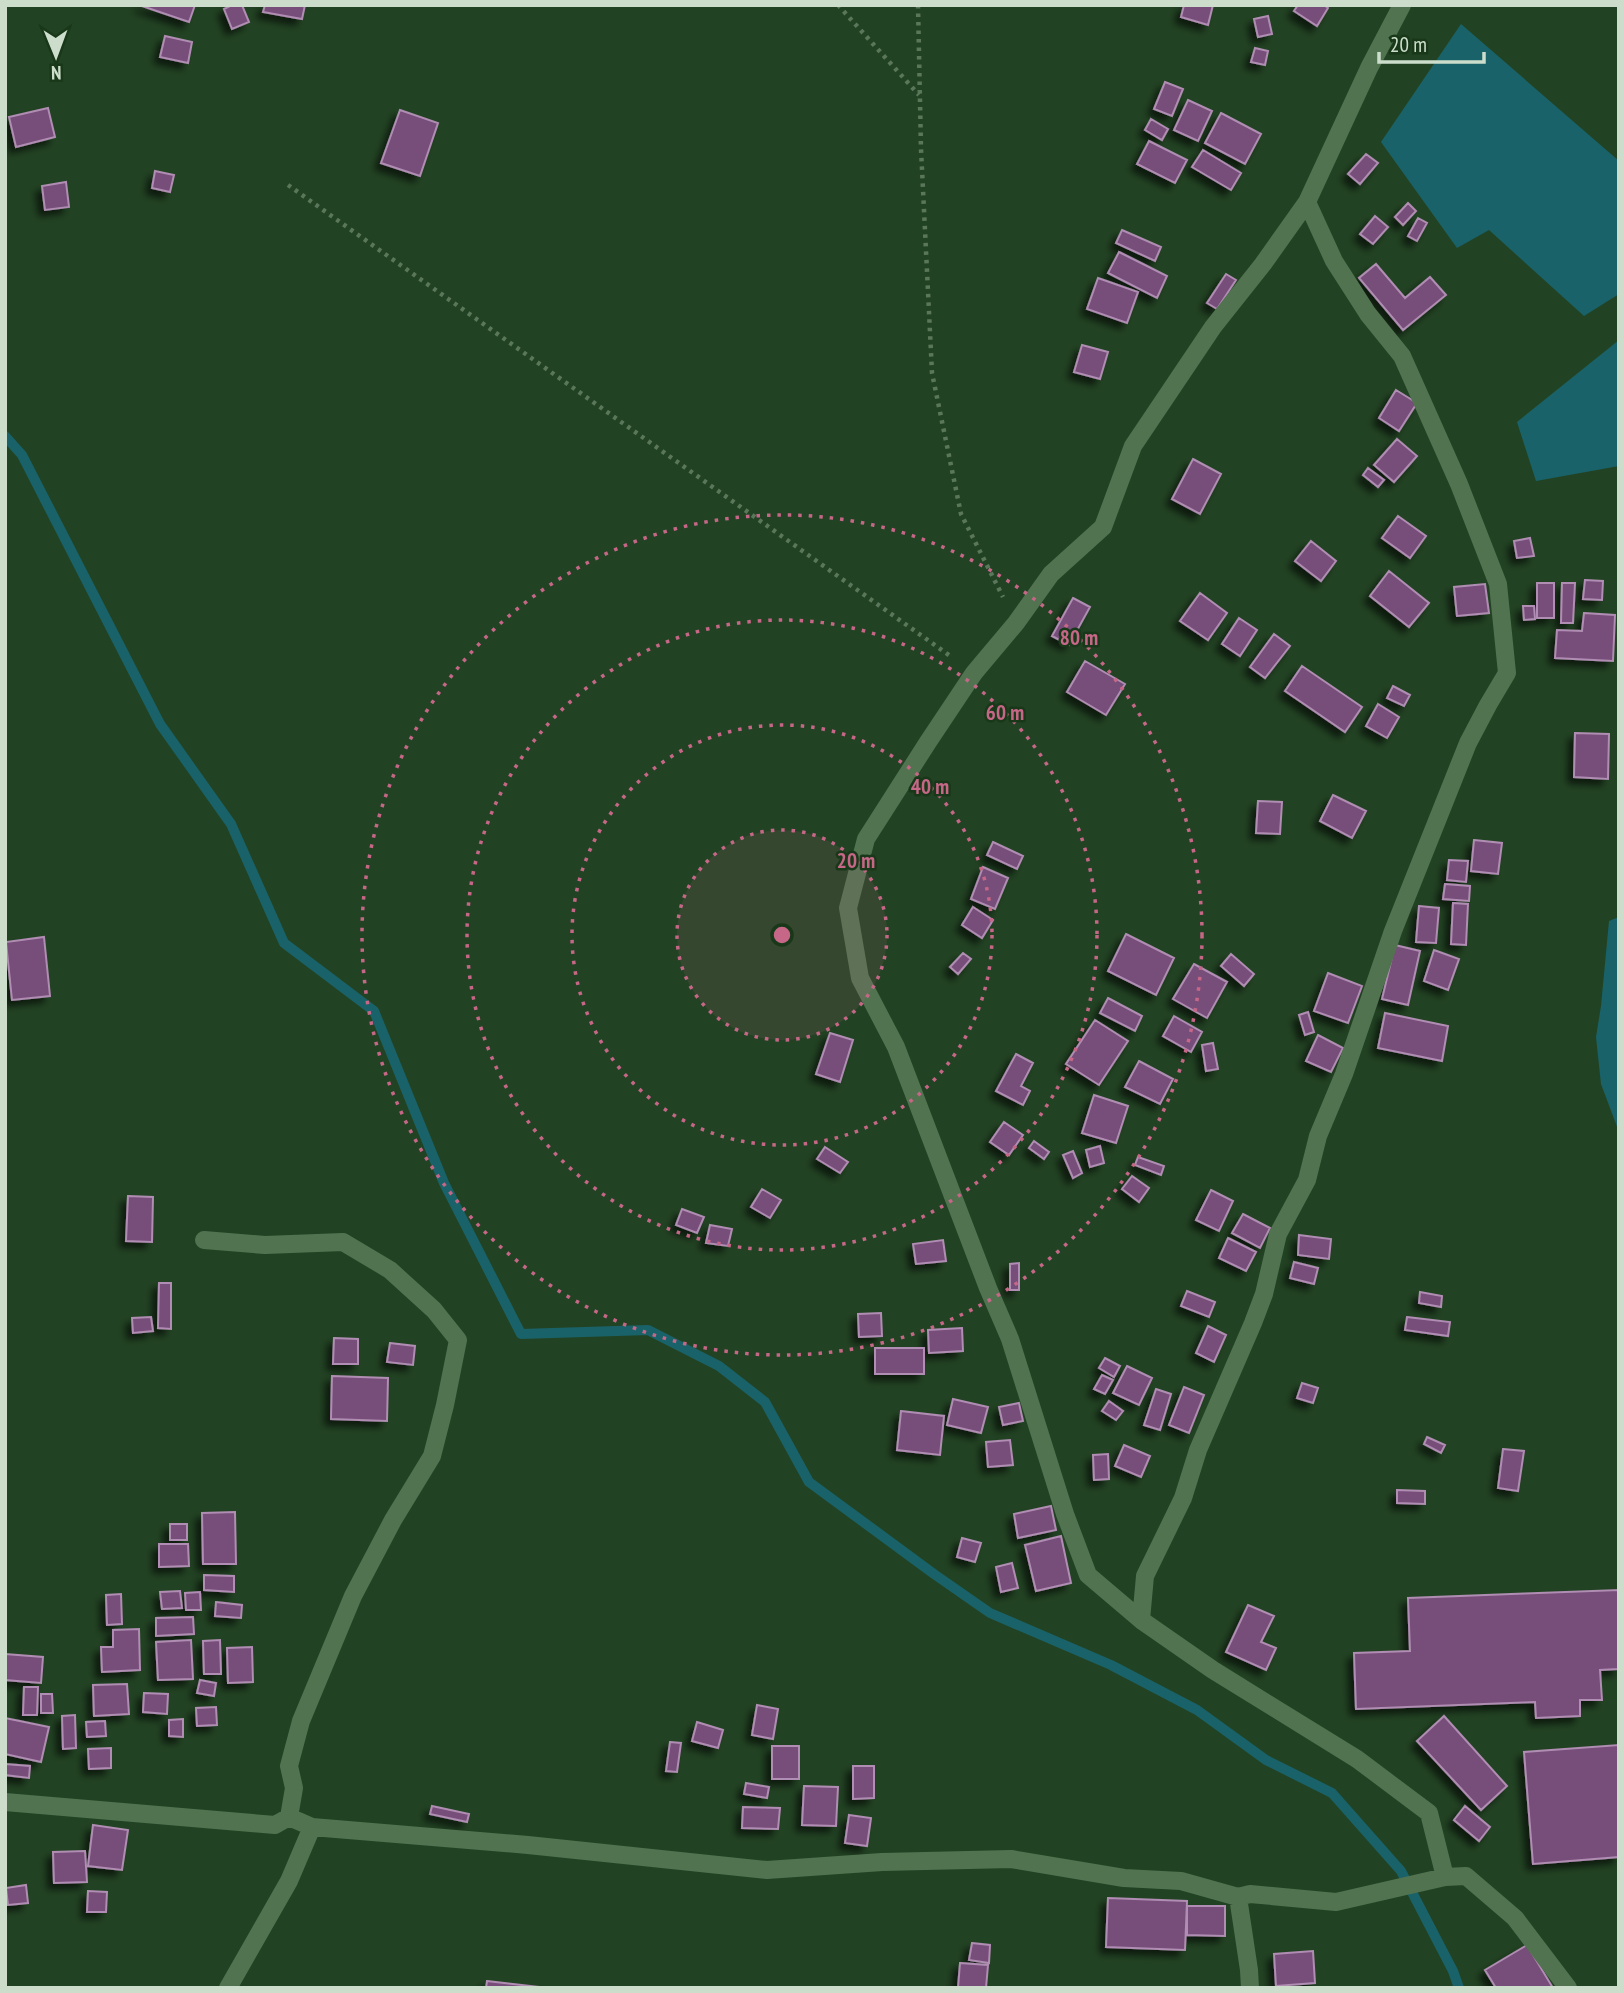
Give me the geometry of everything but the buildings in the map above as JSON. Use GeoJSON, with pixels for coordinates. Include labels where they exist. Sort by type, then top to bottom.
{"type":"FeatureCollection","features":[{"type":"Feature","properties":{"kind":"street"},"geometry":{"type":"LineString","coordinates":[[1402,5],[1369,68],[1307,202],[1213,327],[1133,446],[1103,527],[1051,574],[1016,623],[974,673],[866,839],[848,908],[860,978],[896,1047],[1010,1339],[1065,1514],[1088,1575],[1142,1620],[1213,1670],[1357,1759],[1429,1813],[1445,1877]]}},
{"type":"Feature","properties":{"kind":"street"},"geometry":{"type":"LineString","coordinates":[[1142,1620],[1145,1576],[1183,1498],[1198,1450],[1253,1323],[1264,1294],[1278,1234],[1307,1180],[1318,1136],[1344,1074],[1393,931],[1468,743],[1507,673],[1498,584],[1459,484],[1402,355],[1368,314],[1334,261],[1307,202]]}},
{"type":"Feature","properties":{"kind":"street"},"geometry":{"type":"LineString","coordinates":[[204,1240],[265,1245],[343,1242],[390,1270],[434,1310],[458,1340],[446,1405],[432,1456],[393,1520],[353,1596],[301,1721],[289,1766],[294,1788],[289,1817]]}},
{"type":"Feature","properties":{"kind":"street"},"geometry":{"type":"LineString","coordinates":[[5,1802],[275,1825],[289,1817]]}},
{"type":"Feature","properties":{"kind":"street"},"geometry":{"type":"LineString","coordinates":[[289,1817],[312,1827],[528,1845],[767,1870],[882,1862],[1011,1859],[1124,1878],[1181,1881],[1238,1897],[1250,1894],[1336,1902],[1445,1877],[1466,1876],[1505,1908],[1568,1988]]}},
{"type":"Feature","properties":{"kind":"street"},"geometry":{"type":"LineString","coordinates":[[228,1988],[289,1881],[312,1827]]}},
{"type":"Feature","properties":{"kind":"street"},"geometry":{"type":"LineString","coordinates":[[1238,1897],[1250,1970],[1250,1988]]}},
{"type":"Feature","properties":{"kind":"path"},"geometry":{"type":"LineString","coordinates":[[838,5],[920,96]]}},
{"type":"Feature","properties":{"kind":"path"},"geometry":{"type":"LineString","coordinates":[[918,5],[932,373],[961,514],[1016,623]]}},
{"type":"Feature","properties":{"kind":"path"},"geometry":{"type":"LineString","coordinates":[[288,185],[974,673]]}},
{"type":"Feature","properties":{"kind":"water"},"geometry":{"type":"Polygon","coordinates":[[[1461,24],[1619,161],[1619,294],[1584,316],[1489,230],[1457,248],[1381,142],[1461,24]]]}},
{"type":"Feature","properties":{"kind":"water"},"geometry":{"type":"Polygon","coordinates":[[[1619,340],[1619,466],[1536,481],[1517,422],[1619,340]]]}},
{"type":"Feature","properties":{"kind":"water"},"geometry":{"type":"Polygon","coordinates":[[[1619,917],[1619,1132],[1601,1084],[1596,1037],[1609,921],[1619,917]]]}},
{"type":"Feature","properties":{"kind":"waterway"},"geometry":{"type":"LineString","coordinates":[[5,436],[22,455],[160,724],[231,824],[284,943],[374,1011],[444,1183],[521,1334],[648,1330],[719,1366],[765,1402],[809,1482],[934,1574],[990,1613],[1111,1665],[1197,1710],[1266,1760],[1332,1793],[1401,1871],[1453,1971],[1459,1988]]}}]}
